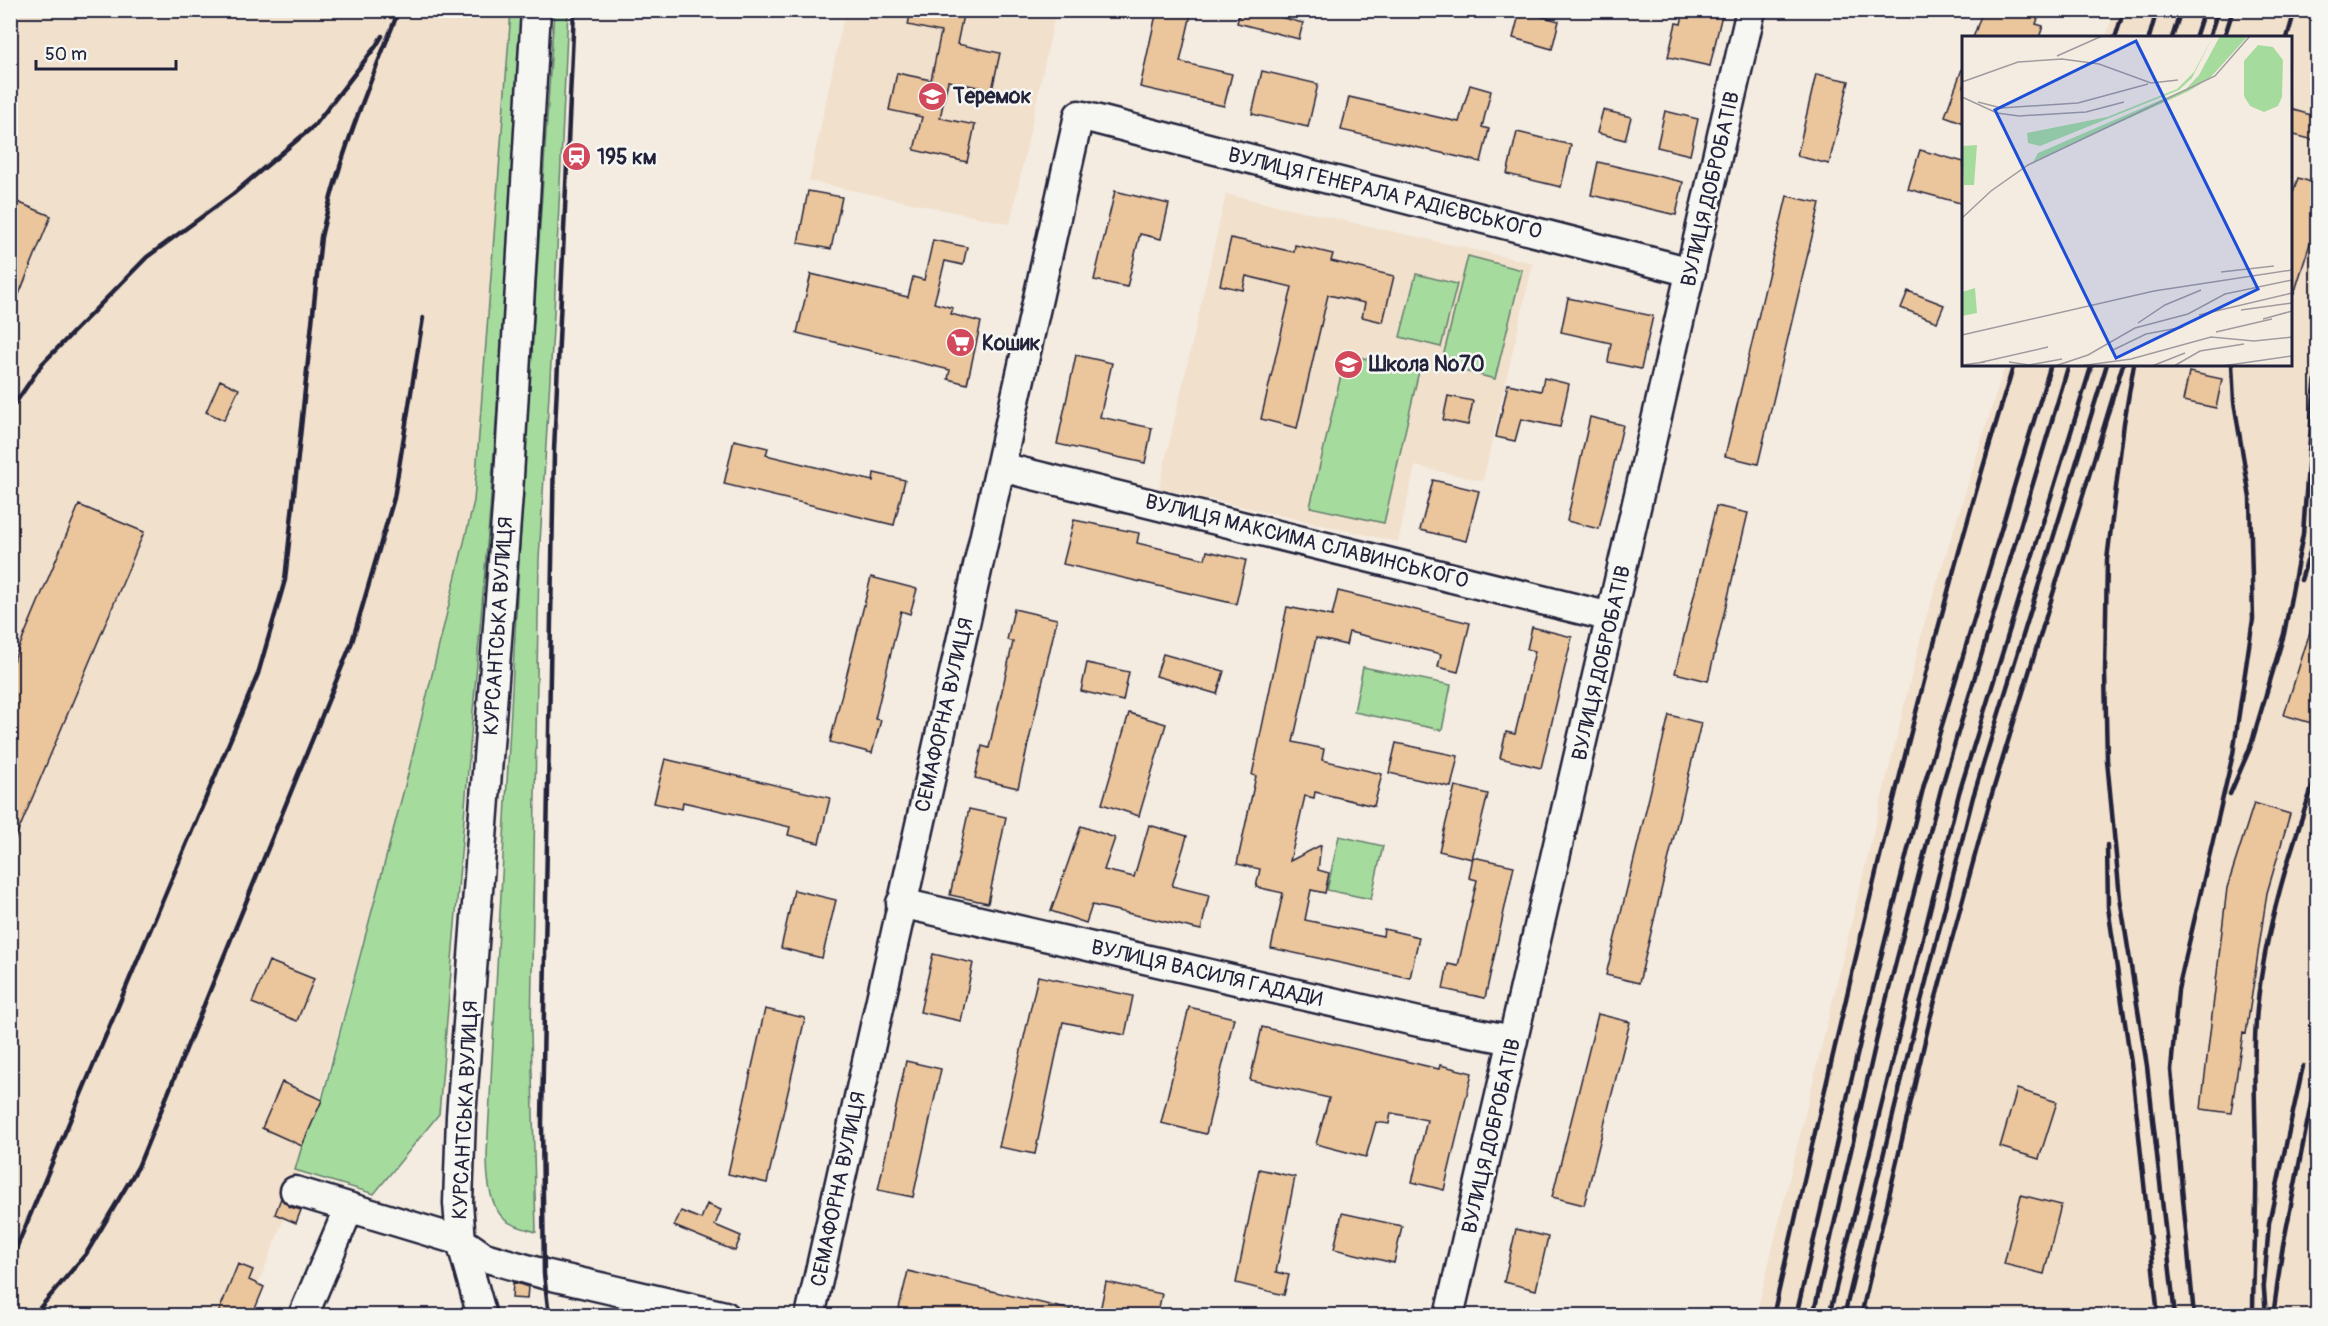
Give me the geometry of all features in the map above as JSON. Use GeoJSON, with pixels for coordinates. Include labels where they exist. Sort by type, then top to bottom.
{"type":"FeatureCollection","features":[{"type":"Feature","properties":{"kind":"street","name":"КУРСАНТСЬКА ВУЛИЦЯ"},"geometry":{"type":"LineString","coordinates":[[482,1316],[461,1241],[458,1203],[461,1116],[508,494],[536,10]]}},
{"type":"Feature","properties":{"kind":"street","name":"ВУЛИЦЯ ДОБРОБАТІВ"},"geometry":{"type":"LineString","coordinates":[[1449,1316],[1751,10]]}},
{"type":"Feature","properties":{"kind":"street","name":"ВУЛИЦЯ ГЕНЕРАЛА РАДІЄВСЬКОГО"},"geometry":{"type":"LineString","coordinates":[[1079,115],[1690,272]]}},
{"type":"Feature","properties":{"kind":"street","name":"СЕМАФОРНА ВУЛИЦЯ"},"geometry":{"type":"LineString","coordinates":[[810,1316],[1079,115]]}},
{"type":"Feature","properties":{"kind":"street","name":"ВУЛИЦЯ МАКСИМА СЛАВИНСЬКОГО"},"geometry":{"type":"LineString","coordinates":[[1001,467],[1611,617]]}},
{"type":"Feature","properties":{"kind":"street","name":"ВУЛИЦЯ ВАСИЛЯ ГАДАДИ"},"geometry":{"type":"LineString","coordinates":[[901,903],[1419,1022],[1513,1040]]}},
{"type":"Feature","properties":{"kind":"street"},"geometry":{"type":"LineString","coordinates":[[296,1191],[461,1241],[484,1257],[544,1274],[725,1316]]}},
{"type":"Feature","properties":{"kind":"street"},"geometry":{"type":"LineString","coordinates":[[303,1316],[349,1208]]}},
{"type":"Feature","properties":{"kind":"shaded area"},"geometry":{"type":"Polygon","coordinates":[[[10,11],[511,11],[474,501],[407,778],[295,1191],[246,1315],[11,1315],[10,11]]]}},
{"type":"Feature","properties":{"kind":"shaded area","name":"Теремок"},"geometry":{"type":"Polygon","coordinates":[[[845,11],[1056,11],[1010,224],[809,181],[845,11]]]}},
{"type":"Feature","properties":{"kind":"shaded area"},"geometry":{"type":"Polygon","coordinates":[[[2114,11],[2317,11],[2317,1315],[1756,1316],[1923,628],[2005,366],[2292,366],[2292,36],[2106,36],[2114,11]]]}},
{"type":"Feature","properties":{"kind":"shaded area","name":"Школа №70"},"geometry":{"type":"Polygon","coordinates":[[[1226,194],[1533,263],[1483,481],[1415,466],[1398,542],[1159,488],[1226,194]]]}},
{"type":"Feature","properties":{"kind":"green space"},"geometry":{"type":"Polygon","coordinates":[[[511,11],[524,11],[490,510],[439,1114],[374,1194],[295,1170],[302,1146],[322,1100],[407,778],[474,501],[511,11]]]}},
{"type":"Feature","properties":{"kind":"green space"},"geometry":{"type":"Polygon","coordinates":[[[554,11],[568,11],[554,313],[539,559],[531,1032],[536,1232],[511,1224],[499,1212],[490,1188],[487,1154],[523,485],[554,11]]]}},
{"type":"Feature","properties":{"kind":"green space"},"geometry":{"type":"Polygon","coordinates":[[[1468,256],[1522,270],[1495,379],[1441,365],[1468,256]]]}},
{"type":"Feature","properties":{"kind":"green space"},"geometry":{"type":"Polygon","coordinates":[[[1416,274],[1457,284],[1441,347],[1400,337],[1416,274]]]}},
{"type":"Feature","properties":{"kind":"green space"},"geometry":{"type":"Polygon","coordinates":[[[1346,354],[1419,371],[1384,523],[1310,507],[1346,354]]]}},
{"type":"Feature","properties":{"kind":"green space"},"geometry":{"type":"Polygon","coordinates":[[[1363,667],[1451,685],[1442,730],[1354,712],[1363,667]]]}},
{"type":"Feature","properties":{"kind":"green space"},"geometry":{"type":"Polygon","coordinates":[[[1339,836],[1383,846],[1371,899],[1327,890],[1339,836]]]}},
{"type":"Feature","properties":{"kind":"building"},"geometry":{"type":"Polygon","coordinates":[[[911,10],[964,10],[957,44],[1000,53],[992,90],[948,81],[940,118],[975,125],[967,162],[914,150],[922,117],[889,110],[897,73],[931,80],[941,32],[908,25],[911,10]]]}},
{"type":"Feature","properties":{"kind":"building"},"geometry":{"type":"Polygon","coordinates":[[[1157,10],[1192,10],[1180,62],[1232,74],[1224,106],[1140,87],[1157,10]]]}},
{"type":"Feature","properties":{"kind":"building"},"geometry":{"type":"Polygon","coordinates":[[[1240,10],[1252,10],[1303,23],[1299,39],[1237,23],[1240,10]]]}},
{"type":"Feature","properties":{"kind":"building"},"geometry":{"type":"Polygon","coordinates":[[[1684,10],[1723,10],[1710,66],[1668,57],[1676,23],[1681,24],[1684,10]]]}},
{"type":"Feature","properties":{"kind":"building"},"geometry":{"type":"Polygon","coordinates":[[[1983,10],[2041,10],[2036,24],[2043,26],[2040,36],[1974,36],[1983,10]]]}},
{"type":"Feature","properties":{"kind":"building"},"geometry":{"type":"Polygon","coordinates":[[[1520,11],[1559,21],[1552,49],[1513,38],[1520,11]]]}},
{"type":"Feature","properties":{"kind":"building"},"geometry":{"type":"Polygon","coordinates":[[[1962,69],[1962,122],[1945,116],[1962,69]]]}},
{"type":"Feature","properties":{"kind":"building"},"geometry":{"type":"Polygon","coordinates":[[[1262,71],[1318,84],[1308,127],[1252,114],[1262,71]]]}},
{"type":"Feature","properties":{"kind":"building"},"geometry":{"type":"Polygon","coordinates":[[[1816,74],[1849,81],[1829,164],[1797,156],[1816,74]]]}},
{"type":"Feature","properties":{"kind":"building"},"geometry":{"type":"Polygon","coordinates":[[[1470,85],[1491,91],[1482,127],[1489,129],[1481,162],[1341,130],[1349,97],[1459,122],[1470,85]]]}},
{"type":"Feature","properties":{"kind":"building"},"geometry":{"type":"Polygon","coordinates":[[[1603,110],[1631,117],[1625,140],[1597,133],[1603,110]]]}},
{"type":"Feature","properties":{"kind":"building"},"geometry":{"type":"Polygon","coordinates":[[[2292,110],[2318,117],[2318,141],[2292,134],[2292,110]]]}},
{"type":"Feature","properties":{"kind":"building"},"geometry":{"type":"Polygon","coordinates":[[[1665,111],[1698,119],[1690,155],[1657,147],[1665,111]]]}},
{"type":"Feature","properties":{"kind":"building"},"geometry":{"type":"Polygon","coordinates":[[[1517,132],[1571,145],[1561,187],[1507,174],[1517,132]]]}},
{"type":"Feature","properties":{"kind":"building"},"geometry":{"type":"Polygon","coordinates":[[[1920,150],[1962,161],[1962,203],[1908,189],[1920,150]]]}},
{"type":"Feature","properties":{"kind":"building"},"geometry":{"type":"Polygon","coordinates":[[[1598,162],[1683,182],[1676,215],[1591,195],[1598,162]]]}},
{"type":"Feature","properties":{"kind":"building"},"geometry":{"type":"Polygon","coordinates":[[[2298,178],[2318,184],[2318,218],[2294,294],[2292,294],[2292,196],[2298,178]]]}},
{"type":"Feature","properties":{"kind":"building"},"geometry":{"type":"Polygon","coordinates":[[[808,191],[842,197],[831,249],[798,243],[808,191]]]}},
{"type":"Feature","properties":{"kind":"building"},"geometry":{"type":"Polygon","coordinates":[[[1115,191],[1169,204],[1161,239],[1140,234],[1127,287],[1094,280],[1115,191]]]}},
{"type":"Feature","properties":{"kind":"building"},"geometry":{"type":"Polygon","coordinates":[[[1787,196],[1820,203],[1758,464],[1725,456],[1787,196]]]}},
{"type":"Feature","properties":{"kind":"building"},"geometry":{"type":"Polygon","coordinates":[[[10,199],[51,216],[11,314],[10,314],[10,199]]]}},
{"type":"Feature","properties":{"kind":"building"},"geometry":{"type":"Polygon","coordinates":[[[1231,238],[1294,252],[1295,245],[1333,254],[1331,261],[1394,276],[1383,322],[1362,317],[1365,303],[1328,295],[1297,428],[1261,419],[1292,287],[1246,276],[1243,290],[1220,285],[1231,238]]]}},
{"type":"Feature","properties":{"kind":"building"},"geometry":{"type":"Polygon","coordinates":[[[933,240],[967,247],[963,265],[945,261],[934,303],[953,308],[951,314],[981,322],[967,384],[948,379],[950,370],[797,333],[811,274],[908,297],[913,277],[924,280],[933,240]]]}},
{"type":"Feature","properties":{"kind":"building"},"geometry":{"type":"Polygon","coordinates":[[[1908,291],[1944,305],[1937,322],[1901,308],[1908,291]]]}},
{"type":"Feature","properties":{"kind":"building"},"geometry":{"type":"Polygon","coordinates":[[[1568,298],[1653,316],[1641,369],[1608,362],[1611,343],[1561,332],[1568,298]]]}},
{"type":"Feature","properties":{"kind":"building"},"geometry":{"type":"Polygon","coordinates":[[[1076,355],[1112,363],[1100,417],[1152,428],[1145,463],[1057,444],[1076,355]]]}},
{"type":"Feature","properties":{"kind":"building"},"geometry":{"type":"Polygon","coordinates":[[[2189,372],[2222,379],[2216,408],[2183,401],[2189,372]]]}},
{"type":"Feature","properties":{"kind":"building"},"geometry":{"type":"Polygon","coordinates":[[[1544,378],[1569,384],[1560,427],[1521,419],[1515,441],[1496,437],[1508,384],[1541,391],[1544,378]]]}},
{"type":"Feature","properties":{"kind":"building"},"geometry":{"type":"Polygon","coordinates":[[[220,380],[239,389],[224,420],[206,412],[220,380]]]}},
{"type":"Feature","properties":{"kind":"building"},"geometry":{"type":"Polygon","coordinates":[[[1448,396],[1473,401],[1468,425],[1443,420],[1448,396]]]}},
{"type":"Feature","properties":{"kind":"building"},"geometry":{"type":"Polygon","coordinates":[[[1590,417],[1623,425],[1599,529],[1567,521],[1590,417]]]}},
{"type":"Feature","properties":{"kind":"building"},"geometry":{"type":"Polygon","coordinates":[[[734,440],[768,448],[766,455],[873,481],[874,473],[905,480],[894,525],[724,484],[734,440]]]}},
{"type":"Feature","properties":{"kind":"building"},"geometry":{"type":"Polygon","coordinates":[[[1433,480],[1479,491],[1466,541],[1420,530],[1433,480]]]}},
{"type":"Feature","properties":{"kind":"building"},"geometry":{"type":"Polygon","coordinates":[[[79,505],[144,532],[10,851],[10,669],[79,505]]]}},
{"type":"Feature","properties":{"kind":"building"},"geometry":{"type":"Polygon","coordinates":[[[1716,506],[1748,513],[1708,681],[1675,673],[1716,506]]]}},
{"type":"Feature","properties":{"kind":"building"},"geometry":{"type":"Polygon","coordinates":[[[1074,520],[1139,533],[1137,543],[1205,559],[1207,551],[1246,560],[1236,604],[1063,564],[1074,520]]]}},
{"type":"Feature","properties":{"kind":"building"},"geometry":{"type":"Polygon","coordinates":[[[871,577],[917,589],[910,614],[901,611],[875,719],[881,720],[872,753],[830,742],[871,577]]]}},
{"type":"Feature","properties":{"kind":"building"},"geometry":{"type":"Polygon","coordinates":[[[1338,591],[1470,623],[1458,672],[1438,667],[1441,654],[1349,632],[1346,645],[1316,638],[1293,742],[1324,749],[1322,760],[1382,774],[1374,806],[1315,792],[1314,798],[1305,796],[1290,861],[1321,845],[1318,870],[1329,873],[1325,893],[1311,890],[1305,920],[1383,936],[1384,929],[1419,937],[1410,978],[1271,948],[1283,893],[1256,887],[1260,869],[1237,864],[1256,776],[1252,775],[1287,607],[1332,616],[1338,591]]]}},
{"type":"Feature","properties":{"kind":"building"},"geometry":{"type":"Polygon","coordinates":[[[1014,609],[1057,619],[1018,788],[975,778],[982,746],[989,748],[1013,642],[1007,640],[1014,609]]]}},
{"type":"Feature","properties":{"kind":"building"},"geometry":{"type":"Polygon","coordinates":[[[2314,619],[2318,620],[2318,725],[2284,715],[2314,619]]]}},
{"type":"Feature","properties":{"kind":"building"},"geometry":{"type":"Polygon","coordinates":[[[1532,627],[1572,637],[1541,768],[1500,758],[1506,732],[1515,734],[1535,651],[1527,649],[1532,627]]]}},
{"type":"Feature","properties":{"kind":"building"},"geometry":{"type":"Polygon","coordinates":[[[1163,654],[1224,671],[1217,694],[1156,676],[1163,654]]]}},
{"type":"Feature","properties":{"kind":"building"},"geometry":{"type":"Polygon","coordinates":[[[1087,663],[1129,672],[1123,701],[1081,691],[1087,663]]]}},
{"type":"Feature","properties":{"kind":"building"},"geometry":{"type":"Polygon","coordinates":[[[1129,713],[1166,724],[1139,816],[1102,804],[1129,713]]]}},
{"type":"Feature","properties":{"kind":"building"},"geometry":{"type":"Polygon","coordinates":[[[1669,715],[1701,723],[1639,983],[1606,975],[1669,715]]]}},
{"type":"Feature","properties":{"kind":"building"},"geometry":{"type":"Polygon","coordinates":[[[1396,743],[1458,756],[1451,787],[1389,773],[1396,743]]]}},
{"type":"Feature","properties":{"kind":"building"},"geometry":{"type":"Polygon","coordinates":[[[665,759],[830,798],[819,843],[788,835],[790,827],[683,802],[682,809],[654,803],[665,759]]]}},
{"type":"Feature","properties":{"kind":"building"},"geometry":{"type":"Polygon","coordinates":[[[1455,786],[1488,794],[1472,859],[1439,851],[1455,786]]]}},
{"type":"Feature","properties":{"kind":"building"},"geometry":{"type":"Polygon","coordinates":[[[2254,803],[2290,814],[2267,893],[2246,1034],[2243,1033],[2231,1113],[2201,1109],[2227,888],[2254,803]]]}},
{"type":"Feature","properties":{"kind":"building"},"geometry":{"type":"Polygon","coordinates":[[[969,809],[1006,817],[988,903],[950,895],[969,809]]]}},
{"type":"Feature","properties":{"kind":"building"},"geometry":{"type":"Polygon","coordinates":[[[1149,825],[1187,836],[1172,886],[1209,895],[1201,930],[1092,905],[1086,923],[1051,911],[1081,826],[1115,838],[1104,870],[1134,877],[1149,825]]]}},
{"type":"Feature","properties":{"kind":"building"},"geometry":{"type":"Polygon","coordinates":[[[1473,857],[1514,866],[1485,998],[1443,989],[1448,964],[1458,966],[1477,880],[1469,878],[1473,857]]]}},
{"type":"Feature","properties":{"kind":"building"},"geometry":{"type":"Polygon","coordinates":[[[794,890],[836,900],[822,958],[781,948],[794,890]]]}},
{"type":"Feature","properties":{"kind":"building"},"geometry":{"type":"Polygon","coordinates":[[[933,954],[973,963],[961,1021],[920,1012],[933,954]]]}},
{"type":"Feature","properties":{"kind":"building"},"geometry":{"type":"Polygon","coordinates":[[[269,961],[314,979],[297,1021],[252,1003],[269,961]]]}},
{"type":"Feature","properties":{"kind":"building"},"geometry":{"type":"Polygon","coordinates":[[[1038,976],[1133,996],[1125,1035],[1063,1022],[1035,1154],[999,1147],[1038,976]]]}},
{"type":"Feature","properties":{"kind":"building"},"geometry":{"type":"Polygon","coordinates":[[[1189,1007],[1234,1018],[1206,1134],[1161,1123],[1189,1007]]]}},
{"type":"Feature","properties":{"kind":"building"},"geometry":{"type":"Polygon","coordinates":[[[765,1009],[805,1018],[767,1183],[728,1174],[765,1009]]]}},
{"type":"Feature","properties":{"kind":"building"},"geometry":{"type":"Polygon","coordinates":[[[1598,1014],[1630,1022],[1584,1205],[1552,1197],[1598,1014]]]}},
{"type":"Feature","properties":{"kind":"building"},"geometry":{"type":"Polygon","coordinates":[[[1262,1027],[1439,1069],[1440,1065],[1472,1073],[1444,1190],[1412,1182],[1427,1120],[1391,1113],[1389,1124],[1376,1122],[1366,1157],[1316,1144],[1329,1098],[1250,1080],[1262,1027]]]}},
{"type":"Feature","properties":{"kind":"building"},"geometry":{"type":"Polygon","coordinates":[[[906,1061],[941,1069],[913,1197],[878,1190],[906,1061]]]}},
{"type":"Feature","properties":{"kind":"building"},"geometry":{"type":"Polygon","coordinates":[[[282,1082],[322,1100],[302,1146],[262,1128],[282,1082]]]}},
{"type":"Feature","properties":{"kind":"building"},"geometry":{"type":"Polygon","coordinates":[[[2017,1089],[2057,1102],[2039,1159],[2000,1147],[2017,1089]]]}},
{"type":"Feature","properties":{"kind":"building"},"geometry":{"type":"Polygon","coordinates":[[[1259,1169],[1295,1177],[1276,1272],[1289,1275],[1284,1295],[1236,1283],[1259,1169]]]}},
{"type":"Feature","properties":{"kind":"building"},"geometry":{"type":"Polygon","coordinates":[[[2021,1195],[2061,1205],[2044,1274],[2004,1264],[2021,1195]]]}},
{"type":"Feature","properties":{"kind":"building"},"geometry":{"type":"Polygon","coordinates":[[[281,1198],[290,1207],[301,1210],[296,1223],[275,1214],[281,1198]]]}},
{"type":"Feature","properties":{"kind":"building"},"geometry":{"type":"Polygon","coordinates":[[[707,1204],[721,1210],[715,1225],[741,1236],[735,1251],[674,1226],[681,1211],[701,1219],[707,1204]]]}},
{"type":"Feature","properties":{"kind":"building"},"geometry":{"type":"Polygon","coordinates":[[[1342,1213],[1402,1226],[1394,1263],[1334,1249],[1342,1213]]]}},
{"type":"Feature","properties":{"kind":"building"},"geometry":{"type":"Polygon","coordinates":[[[1516,1229],[1548,1237],[1536,1290],[1504,1282],[1516,1229]]]}},
{"type":"Feature","properties":{"kind":"building"},"geometry":{"type":"Polygon","coordinates":[[[238,1264],[253,1270],[249,1280],[264,1287],[252,1316],[217,1316],[238,1264]]]}},
{"type":"Feature","properties":{"kind":"building"},"geometry":{"type":"Polygon","coordinates":[[[908,1271],[1071,1310],[1070,1316],[932,1316],[899,1308],[908,1271]]]}},
{"type":"Feature","properties":{"kind":"building"},"geometry":{"type":"Polygon","coordinates":[[[513,1282],[528,1287],[527,1299],[512,1298],[513,1282]]]}},
{"type":"Feature","properties":{"kind":"building"},"geometry":{"type":"Polygon","coordinates":[[[1106,1282],[1162,1294],[1157,1316],[1099,1316],[1106,1282]]]}},
{"type":"Feature","properties":{"kind":"railway"},"geometry":{"type":"LineString","coordinates":[[10,1263],[258,674],[285,580],[321,237],[345,150],[399,10]]}},
{"type":"Feature","properties":{"kind":"railway"},"geometry":{"type":"LineString","coordinates":[[549,1316],[544,1274],[542,1123],[554,451],[574,10]]}},
{"type":"Feature","properties":{"kind":"railway"},"geometry":{"type":"LineString","coordinates":[[2116,36],[2124,10]]}},
{"type":"Feature","properties":{"kind":"railway"},"geometry":{"type":"LineString","coordinates":[[2150,36],[2157,10]]}},
{"type":"Feature","properties":{"kind":"railway"},"geometry":{"type":"LineString","coordinates":[[2173,36],[2181,10]]}},
{"type":"Feature","properties":{"kind":"railway"},"geometry":{"type":"LineString","coordinates":[[2196,36],[2204,10]]}},
{"type":"Feature","properties":{"kind":"railway"},"geometry":{"type":"LineString","coordinates":[[2210,36],[2218,10]]}},
{"type":"Feature","properties":{"kind":"railway"},"geometry":{"type":"LineString","coordinates":[[2225,36],[2233,10]]}},
{"type":"Feature","properties":{"kind":"railway"},"geometry":{"type":"LineString","coordinates":[[2288,36],[2295,10]]}},
{"type":"Feature","properties":{"kind":"railway"},"geometry":{"type":"LineString","coordinates":[[10,411],[42,364],[147,257],[233,194],[315,125],[382,36]]}},
{"type":"Feature","properties":{"kind":"railway"},"geometry":{"type":"LineString","coordinates":[[33,1316],[86,1254],[138,1167],[352,642],[394,498],[423,318]]}},
{"type":"Feature","properties":{"kind":"railway"},"geometry":{"type":"LineString","coordinates":[[2230,794],[2250,748],[2284,634],[2303,534],[2318,360]]}},
{"type":"Feature","properties":{"kind":"railway"},"geometry":{"type":"LineString","coordinates":[[1773,1316],[1884,838],[1914,719],[2013,366]]}},
{"type":"Feature","properties":{"kind":"railway"},"geometry":{"type":"LineString","coordinates":[[1796,1316],[1867,1013],[1924,785],[2050,366]]}},
{"type":"Feature","properties":{"kind":"railway"},"geometry":{"type":"LineString","coordinates":[[1813,1316],[1882,1016],[1941,789],[2068,366]]}},
{"type":"Feature","properties":{"kind":"railway"},"geometry":{"type":"LineString","coordinates":[[1829,1316],[1959,793],[2091,366]]}},
{"type":"Feature","properties":{"kind":"railway"},"geometry":{"type":"LineString","coordinates":[[1844,1316],[1973,797],[2106,366]]}},
{"type":"Feature","properties":{"kind":"railway"},"geometry":{"type":"LineString","coordinates":[[1861,1316],[1930,1019],[1991,797],[2122,366]]}},
{"type":"Feature","properties":{"kind":"railway"},"geometry":{"type":"LineString","coordinates":[[2134,366],[2124,423],[2107,560],[2105,672],[2107,760],[2120,898],[2147,1066],[2175,1316]]}},
{"type":"Feature","properties":{"kind":"railway"},"geometry":{"type":"LineString","coordinates":[[2194,1316],[2171,1070],[2178,990],[2233,754],[2253,619],[2250,498],[2234,402],[2232,366]]}},
{"type":"Feature","properties":{"kind":"railway"},"geometry":{"type":"LineString","coordinates":[[2301,580],[2318,527]]}},
{"type":"Feature","properties":{"kind":"railway"},"geometry":{"type":"LineString","coordinates":[[2253,1316],[2257,1009],[2266,948],[2280,888],[2318,771]]}},
{"type":"Feature","properties":{"kind":"railway"},"geometry":{"type":"LineString","coordinates":[[2107,845],[2108,907],[2132,1070],[2158,1316]]}},
{"type":"Feature","properties":{"kind":"railway"},"geometry":{"type":"LineString","coordinates":[[2264,1285],[2269,1223],[2303,1066]]}},
{"type":"Feature","properties":{"kind":"railway"},"geometry":{"type":"LineString","coordinates":[[2273,1316],[2282,1251],[2318,1068]]}},
{"type":"Feature","properties":{"kind":"railway"},"geometry":{"type":"LineString","coordinates":[[2263,1277],[2266,1316]]}},
{"type":"Feature","properties":{"kind":"place","name":"Теремок"},"geometry":{"type":"Point","coordinates":[932,96]}},
{"type":"Feature","properties":{"kind":"place","name":"195 км"},"geometry":{"type":"Point","coordinates":[576,157]}},
{"type":"Feature","properties":{"kind":"place","name":"Кошик"},"geometry":{"type":"Point","coordinates":[961,343]}},
{"type":"Feature","properties":{"kind":"place","name":"Школа №70"},"geometry":{"type":"Point","coordinates":[1348,364]}}]}
